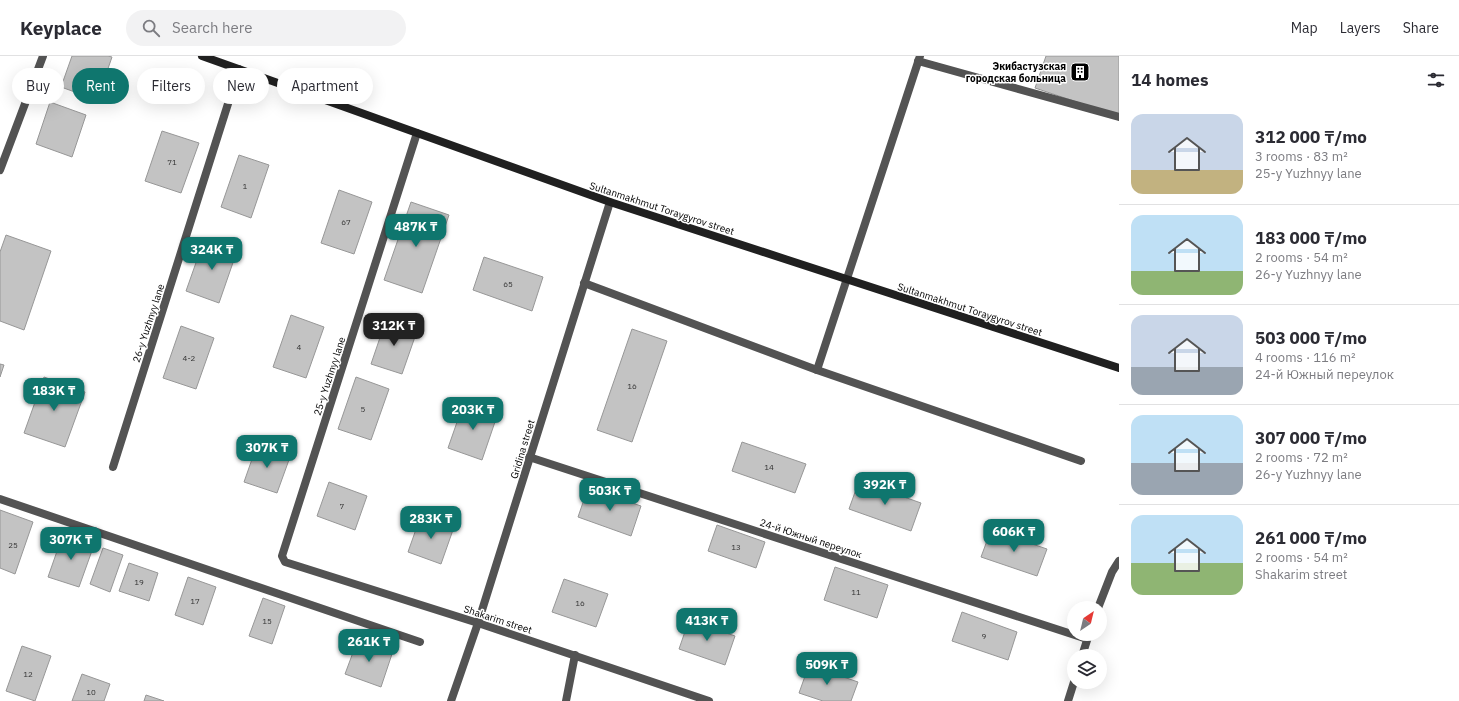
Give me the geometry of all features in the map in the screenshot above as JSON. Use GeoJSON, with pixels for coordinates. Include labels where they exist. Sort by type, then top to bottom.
{"type":"FeatureCollection","features":[{"type":"Feature","properties":{"kind":"main road","name":"Sultanmakhmut Toraygyrov street"},"geometry":{"type":"LineString","coordinates":[[202,56],[236,68]]}},
{"type":"Feature","properties":{"kind":"main road","name":"Sultanmakhmut Toraygyrov street"},"geometry":{"type":"LineString","coordinates":[[269,80],[610,202],[1119,368]]}},
{"type":"Feature","properties":{"kind":"street"},"geometry":{"type":"LineString","coordinates":[[0,170],[43,56]]}},
{"type":"Feature","properties":{"kind":"street"},"geometry":{"type":"LineString","coordinates":[[817,370],[919,58],[1119,117]]}},
{"type":"Feature","properties":{"kind":"street","name":"26-y Yuzhnyy lane"},"geometry":{"type":"LineString","coordinates":[[113,467],[228,104]]}},
{"type":"Feature","properties":{"kind":"street","name":"25-y Yuzhnyy lane"},"geometry":{"type":"LineString","coordinates":[[282,556],[417,133]]}},
{"type":"Feature","properties":{"kind":"street","name":"Gridina street"},"geometry":{"type":"LineString","coordinates":[[451,701],[478,623],[610,202]]}},
{"type":"Feature","properties":{"kind":"street"},"geometry":{"type":"LineString","coordinates":[[584,283],[817,370],[1081,461]]}},
{"type":"Feature","properties":{"kind":"street","name":"24-й Южный переулок"},"geometry":{"type":"LineString","coordinates":[[530,457],[1067,629]]}},
{"type":"Feature","properties":{"kind":"street"},"geometry":{"type":"LineString","coordinates":[[0,499],[420,642]]}},
{"type":"Feature","properties":{"kind":"street","name":"Shakarim street"},"geometry":{"type":"LineString","coordinates":[[282,556],[285,562],[574,654],[709,701]]}},
{"type":"Feature","properties":{"kind":"street"},"geometry":{"type":"LineString","coordinates":[[1101,601],[1112,572],[1119,561]]}},
{"type":"Feature","properties":{"kind":"street"},"geometry":{"type":"LineString","coordinates":[[566,701],[574,654]]}},
{"type":"Feature","properties":{"kind":"street"},"geometry":{"type":"LineString","coordinates":[[1068,701],[1072,689]]}},
{"type":"Feature","properties":{"kind":"building"},"geometry":{"type":"Polygon","coordinates":[[[72,56],[112,57],[108,68],[72,68],[72,91],[64,88],[64,79],[72,56]]]}},
{"type":"Feature","properties":{"kind":"building","name":"Экибастузская городская больница"},"geometry":{"type":"Polygon","coordinates":[[[1046,56],[1119,56],[1119,116],[1035,88],[1046,56]]]}},
{"type":"Feature","properties":{"kind":"building"},"geometry":{"type":"Polygon","coordinates":[[[49,104],[56,104],[86,115],[72,157],[36,144],[49,104]]]}},
{"type":"Feature","properties":{"kind":"building"},"geometry":{"type":"Polygon","coordinates":[[[162,131],[199,143],[181,193],[145,181],[162,131]]]}},
{"type":"Feature","properties":{"kind":"building"},"geometry":{"type":"Polygon","coordinates":[[[239,155],[269,165],[251,218],[221,207],[239,155]]]}},
{"type":"Feature","properties":{"kind":"building"},"geometry":{"type":"Polygon","coordinates":[[[339,190],[372,202],[354,254],[321,243],[339,190]]]}},
{"type":"Feature","properties":{"kind":"building"},"geometry":{"type":"Polygon","coordinates":[[[411,202],[449,215],[422,293],[384,280],[411,202]]]}},
{"type":"Feature","properties":{"kind":"building"},"geometry":{"type":"Polygon","coordinates":[[[6,235],[51,251],[24,330],[0,321],[0,252],[6,235]]]}},
{"type":"Feature","properties":{"kind":"building"},"geometry":{"type":"Polygon","coordinates":[[[204,240],[237,251],[219,303],[186,291],[204,240]]]}},
{"type":"Feature","properties":{"kind":"building"},"geometry":{"type":"Polygon","coordinates":[[[484,257],[543,277],[532,311],[473,290],[484,257]]]}},
{"type":"Feature","properties":{"kind":"building"},"geometry":{"type":"Polygon","coordinates":[[[291,315],[324,327],[306,378],[273,367],[291,315]]]}},
{"type":"Feature","properties":{"kind":"building"},"geometry":{"type":"Polygon","coordinates":[[[386,320],[417,331],[402,374],[371,364],[386,320]]]}},
{"type":"Feature","properties":{"kind":"building"},"geometry":{"type":"Polygon","coordinates":[[[181,326],[214,338],[196,389],[163,378],[181,326]]]}},
{"type":"Feature","properties":{"kind":"building"},"geometry":{"type":"Polygon","coordinates":[[[632,329],[667,341],[632,442],[597,430],[632,329]]]}},
{"type":"Feature","properties":{"kind":"building"},"geometry":{"type":"Polygon","coordinates":[[[0,364],[4,365],[0,377],[0,364]]]}},
{"type":"Feature","properties":{"kind":"building"},"geometry":{"type":"Polygon","coordinates":[[[44,377],[85,392],[65,447],[24,433],[44,377]]]}},
{"type":"Feature","properties":{"kind":"building"},"geometry":{"type":"Polygon","coordinates":[[[356,377],[389,389],[371,440],[338,429],[356,377]]]}},
{"type":"Feature","properties":{"kind":"building"},"geometry":{"type":"Polygon","coordinates":[[[464,402],[498,413],[482,460],[448,448],[464,402]]]}},
{"type":"Feature","properties":{"kind":"building"},"geometry":{"type":"Polygon","coordinates":[[[742,442],[806,464],[795,493],[732,471],[742,442]]]}},
{"type":"Feature","properties":{"kind":"building"},"geometry":{"type":"Polygon","coordinates":[[[257,445],[290,457],[277,493],[244,482],[257,445]]]}},
{"type":"Feature","properties":{"kind":"building"},"geometry":{"type":"Polygon","coordinates":[[[859,481],[921,503],[911,531],[849,509],[859,481]]]}},
{"type":"Feature","properties":{"kind":"building"},"geometry":{"type":"Polygon","coordinates":[[[329,482],[367,496],[355,530],[317,516],[329,482]]]}},
{"type":"Feature","properties":{"kind":"building"},"geometry":{"type":"Polygon","coordinates":[[[588,488],[641,506],[631,536],[578,517],[588,488]]]}},
{"type":"Feature","properties":{"kind":"building"},"geometry":{"type":"Polygon","coordinates":[[[0,510],[33,522],[15,574],[0,568],[0,510]]]}},
{"type":"Feature","properties":{"kind":"building"},"geometry":{"type":"Polygon","coordinates":[[[421,515],[454,527],[441,564],[408,552],[421,515]]]}},
{"type":"Feature","properties":{"kind":"building"},"geometry":{"type":"Polygon","coordinates":[[[717,525],[765,542],[756,568],[708,551],[717,525]]]}},
{"type":"Feature","properties":{"kind":"building"},"geometry":{"type":"Polygon","coordinates":[[[991,530],[1047,549],[1037,576],[981,557],[991,530]]]}},
{"type":"Feature","properties":{"kind":"building"},"geometry":{"type":"Polygon","coordinates":[[[63,534],[94,545],[79,587],[48,577],[63,534]]]}},
{"type":"Feature","properties":{"kind":"building"},"geometry":{"type":"Polygon","coordinates":[[[103,548],[123,555],[110,592],[90,584],[103,548]]]}},
{"type":"Feature","properties":{"kind":"building"},"geometry":{"type":"Polygon","coordinates":[[[129,563],[158,573],[149,601],[119,591],[129,563]]]}},
{"type":"Feature","properties":{"kind":"building"},"geometry":{"type":"Polygon","coordinates":[[[835,567],[888,585],[877,618],[824,600],[835,567]]]}},
{"type":"Feature","properties":{"kind":"building"},"geometry":{"type":"Polygon","coordinates":[[[188,577],[216,587],[203,625],[175,615],[188,577]]]}},
{"type":"Feature","properties":{"kind":"building"},"geometry":{"type":"Polygon","coordinates":[[[564,579],[608,594],[596,627],[552,612],[564,579]]]}},
{"type":"Feature","properties":{"kind":"building"},"geometry":{"type":"Polygon","coordinates":[[[263,598],[285,606],[272,644],[249,636],[263,598]]]}},
{"type":"Feature","properties":{"kind":"building"},"geometry":{"type":"Polygon","coordinates":[[[962,612],[1017,632],[1008,660],[952,641],[962,612]]]}},
{"type":"Feature","properties":{"kind":"building"},"geometry":{"type":"Polygon","coordinates":[[[689,620],[735,636],[725,665],[679,649],[689,620]]]}},
{"type":"Feature","properties":{"kind":"building"},"geometry":{"type":"Polygon","coordinates":[[[358,639],[393,651],[381,687],[345,674],[358,639]]]}},
{"type":"Feature","properties":{"kind":"building"},"geometry":{"type":"Polygon","coordinates":[[[22,646],[51,656],[35,701],[6,691],[22,646]]]}},
{"type":"Feature","properties":{"kind":"building"},"geometry":{"type":"Polygon","coordinates":[[[809,665],[858,682],[851,701],[823,701],[799,693],[809,665]]]}},
{"type":"Feature","properties":{"kind":"building"},"geometry":{"type":"Polygon","coordinates":[[[82,674],[110,684],[104,701],[72,701],[82,674]]]}},
{"type":"Feature","properties":{"kind":"building"},"geometry":{"type":"Polygon","coordinates":[[[146,695],[164,701],[144,701],[146,695]]]}},
{"type":"Feature","properties":{"kind":"place","name":"Экибастузская городская больница"},"geometry":{"type":"Point","coordinates":[1080,72]}}]}
